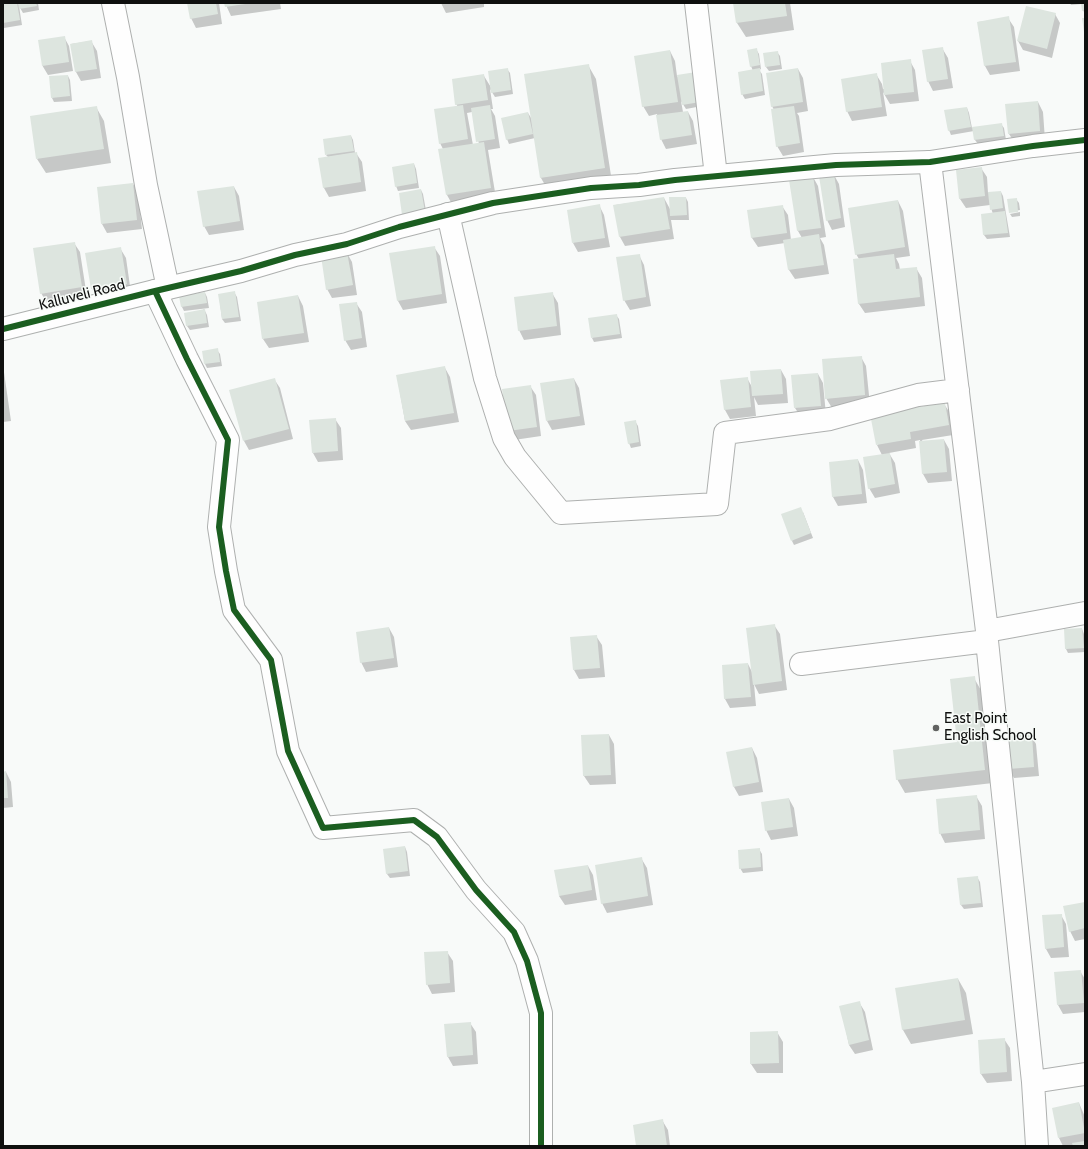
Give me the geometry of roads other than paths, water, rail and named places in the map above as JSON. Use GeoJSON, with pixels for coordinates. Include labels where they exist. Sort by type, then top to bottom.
{"type":"FeatureCollection","features":[{"type":"Feature","properties":{"kind":"street"},"geometry":{"type":"LineString","coordinates":[[113,3],[128,77],[162,289],[187,359],[228,440],[220,527],[234,610],[271,660],[288,751],[323,828],[414,820],[437,837],[476,890],[514,932],[527,961],[541,1012],[541,1146]]}},
{"type":"Feature","properties":{"kind":"street"},"geometry":{"type":"LineString","coordinates":[[696,3],[716,176]]}},
{"type":"Feature","properties":{"kind":"street","name":"Kalluveli Road"},"geometry":{"type":"LineString","coordinates":[[3,328],[241,271],[295,255],[347,244],[399,227],[493,203],[591,188],[639,185],[716,176],[836,165],[930,162],[1033,146],[1085,140]]}},
{"type":"Feature","properties":{"kind":"street"},"geometry":{"type":"LineString","coordinates":[[930,162],[987,636],[1033,1082],[1037,1146]]}},
{"type":"Feature","properties":{"kind":"street"},"geometry":{"type":"LineString","coordinates":[[448,214],[485,378],[504,438],[515,458],[561,513],[717,504],[725,433],[830,419],[918,394],[958,390]]}},
{"type":"Feature","properties":{"kind":"street"},"geometry":{"type":"LineString","coordinates":[[801,664],[987,636],[1085,613]]}},
{"type":"Feature","properties":{"kind":"street"},"geometry":{"type":"LineString","coordinates":[[1033,1082],[1085,1074]]}},
{"type":"Feature","properties":{"kind":"place","name":"East Point English School"},"geometry":{"type":"Point","coordinates":[936,728]}}]}
